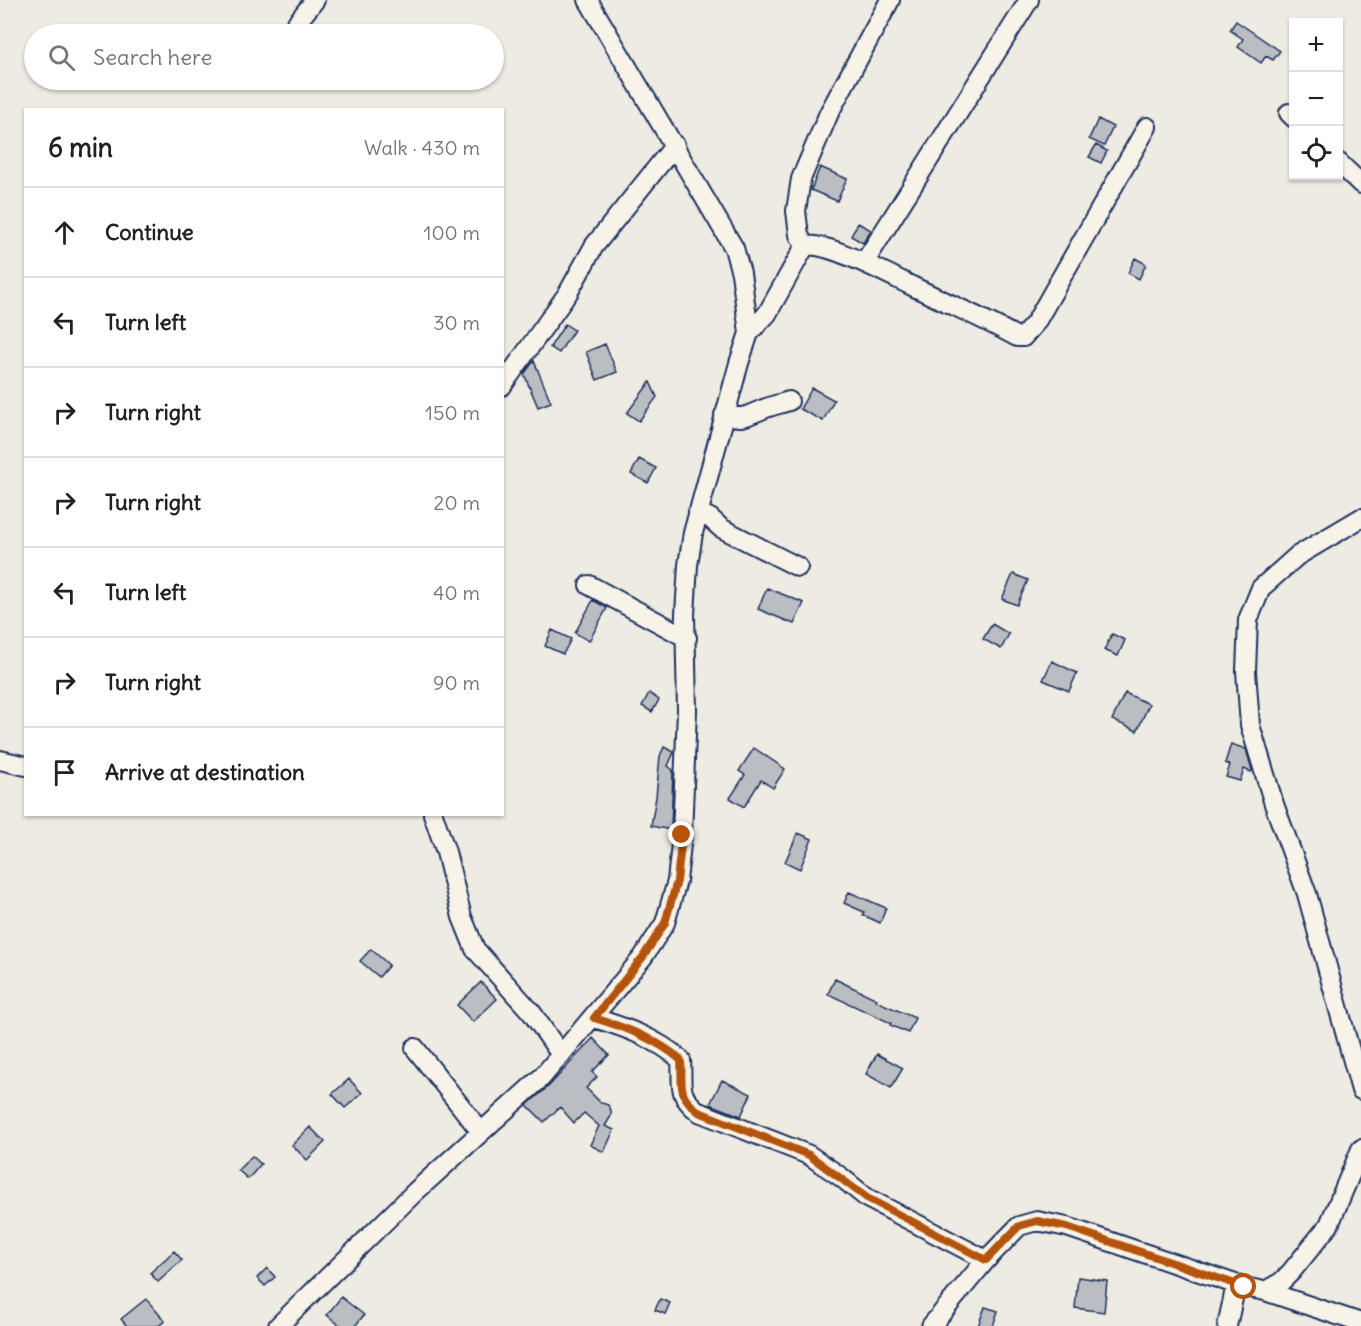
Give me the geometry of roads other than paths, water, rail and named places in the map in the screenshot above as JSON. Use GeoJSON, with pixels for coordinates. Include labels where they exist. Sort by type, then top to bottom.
{"type":"FeatureCollection","features":[{"type":"Feature","properties":{"kind":"street"},"geometry":{"type":"LineString","coordinates":[[297,24],[315,0]]}},
{"type":"Feature","properties":{"kind":"street"},"geometry":{"type":"LineString","coordinates":[[588,0],[734,248],[743,283],[749,333]]}},
{"type":"Feature","properties":{"kind":"street"},"geometry":{"type":"LineString","coordinates":[[804,246],[799,235],[796,211],[801,179],[829,113],[890,0]]}},
{"type":"Feature","properties":{"kind":"street"},"geometry":{"type":"LineString","coordinates":[[864,263],[1029,0]]}},
{"type":"Feature","properties":{"kind":"street"},"geometry":{"type":"LineString","coordinates":[[278,1326],[416,1192],[542,1077],[643,957],[665,923],[677,881],[682,835],[686,754],[688,565],[698,512],[749,333],[767,314],[804,246],[812,244],[864,263],[1017,337],[1023,337],[1036,322],[1147,127]]}},
{"type":"Feature","properties":{"kind":"street"},"geometry":{"type":"LineString","coordinates":[[504,383],[568,293],[594,246],[675,146]]}},
{"type":"Feature","properties":{"kind":"street"},"geometry":{"type":"LineString","coordinates":[[1343,167],[1361,184]]}},
{"type":"Feature","properties":{"kind":"street"},"geometry":{"type":"LineString","coordinates":[[724,416],[751,417],[760,410],[789,400]]}},
{"type":"Feature","properties":{"kind":"street"},"geometry":{"type":"LineString","coordinates":[[698,512],[710,518],[721,528],[798,567]]}},
{"type":"Feature","properties":{"kind":"street"},"geometry":{"type":"LineString","coordinates":[[1361,518],[1297,556],[1261,588],[1248,620],[1246,671],[1250,725],[1274,804],[1307,894],[1361,1090]]}},
{"type":"Feature","properties":{"kind":"street"},"geometry":{"type":"LineString","coordinates":[[589,585],[687,638]]}},
{"type":"Feature","properties":{"kind":"street"},"geometry":{"type":"LineString","coordinates":[[0,760],[24,766]]}},
{"type":"Feature","properties":{"kind":"street"},"geometry":{"type":"LineString","coordinates":[[434,816],[446,852],[462,917],[475,949],[532,1013],[561,1055]]}},
{"type":"Feature","properties":{"kind":"street"},"geometry":{"type":"LineString","coordinates":[[594,1018],[637,1035],[673,1053],[681,1060],[682,1094],[699,1112],[809,1155],[867,1198],[986,1260]]}},
{"type":"Feature","properties":{"kind":"street"},"geometry":{"type":"LineString","coordinates":[[415,1048],[481,1132]]}},
{"type":"Feature","properties":{"kind":"street"},"geometry":{"type":"LineString","coordinates":[[1265,1290],[1281,1282],[1329,1225],[1361,1149]]}},
{"type":"Feature","properties":{"kind":"street"},"geometry":{"type":"LineString","coordinates":[[932,1326],[986,1260],[1019,1226],[1037,1221],[1067,1227],[1236,1285],[1265,1290],[1361,1323]]}},
{"type":"Feature","properties":{"kind":"street"},"geometry":{"type":"LineString","coordinates":[[1227,1326],[1236,1285]]}}]}
